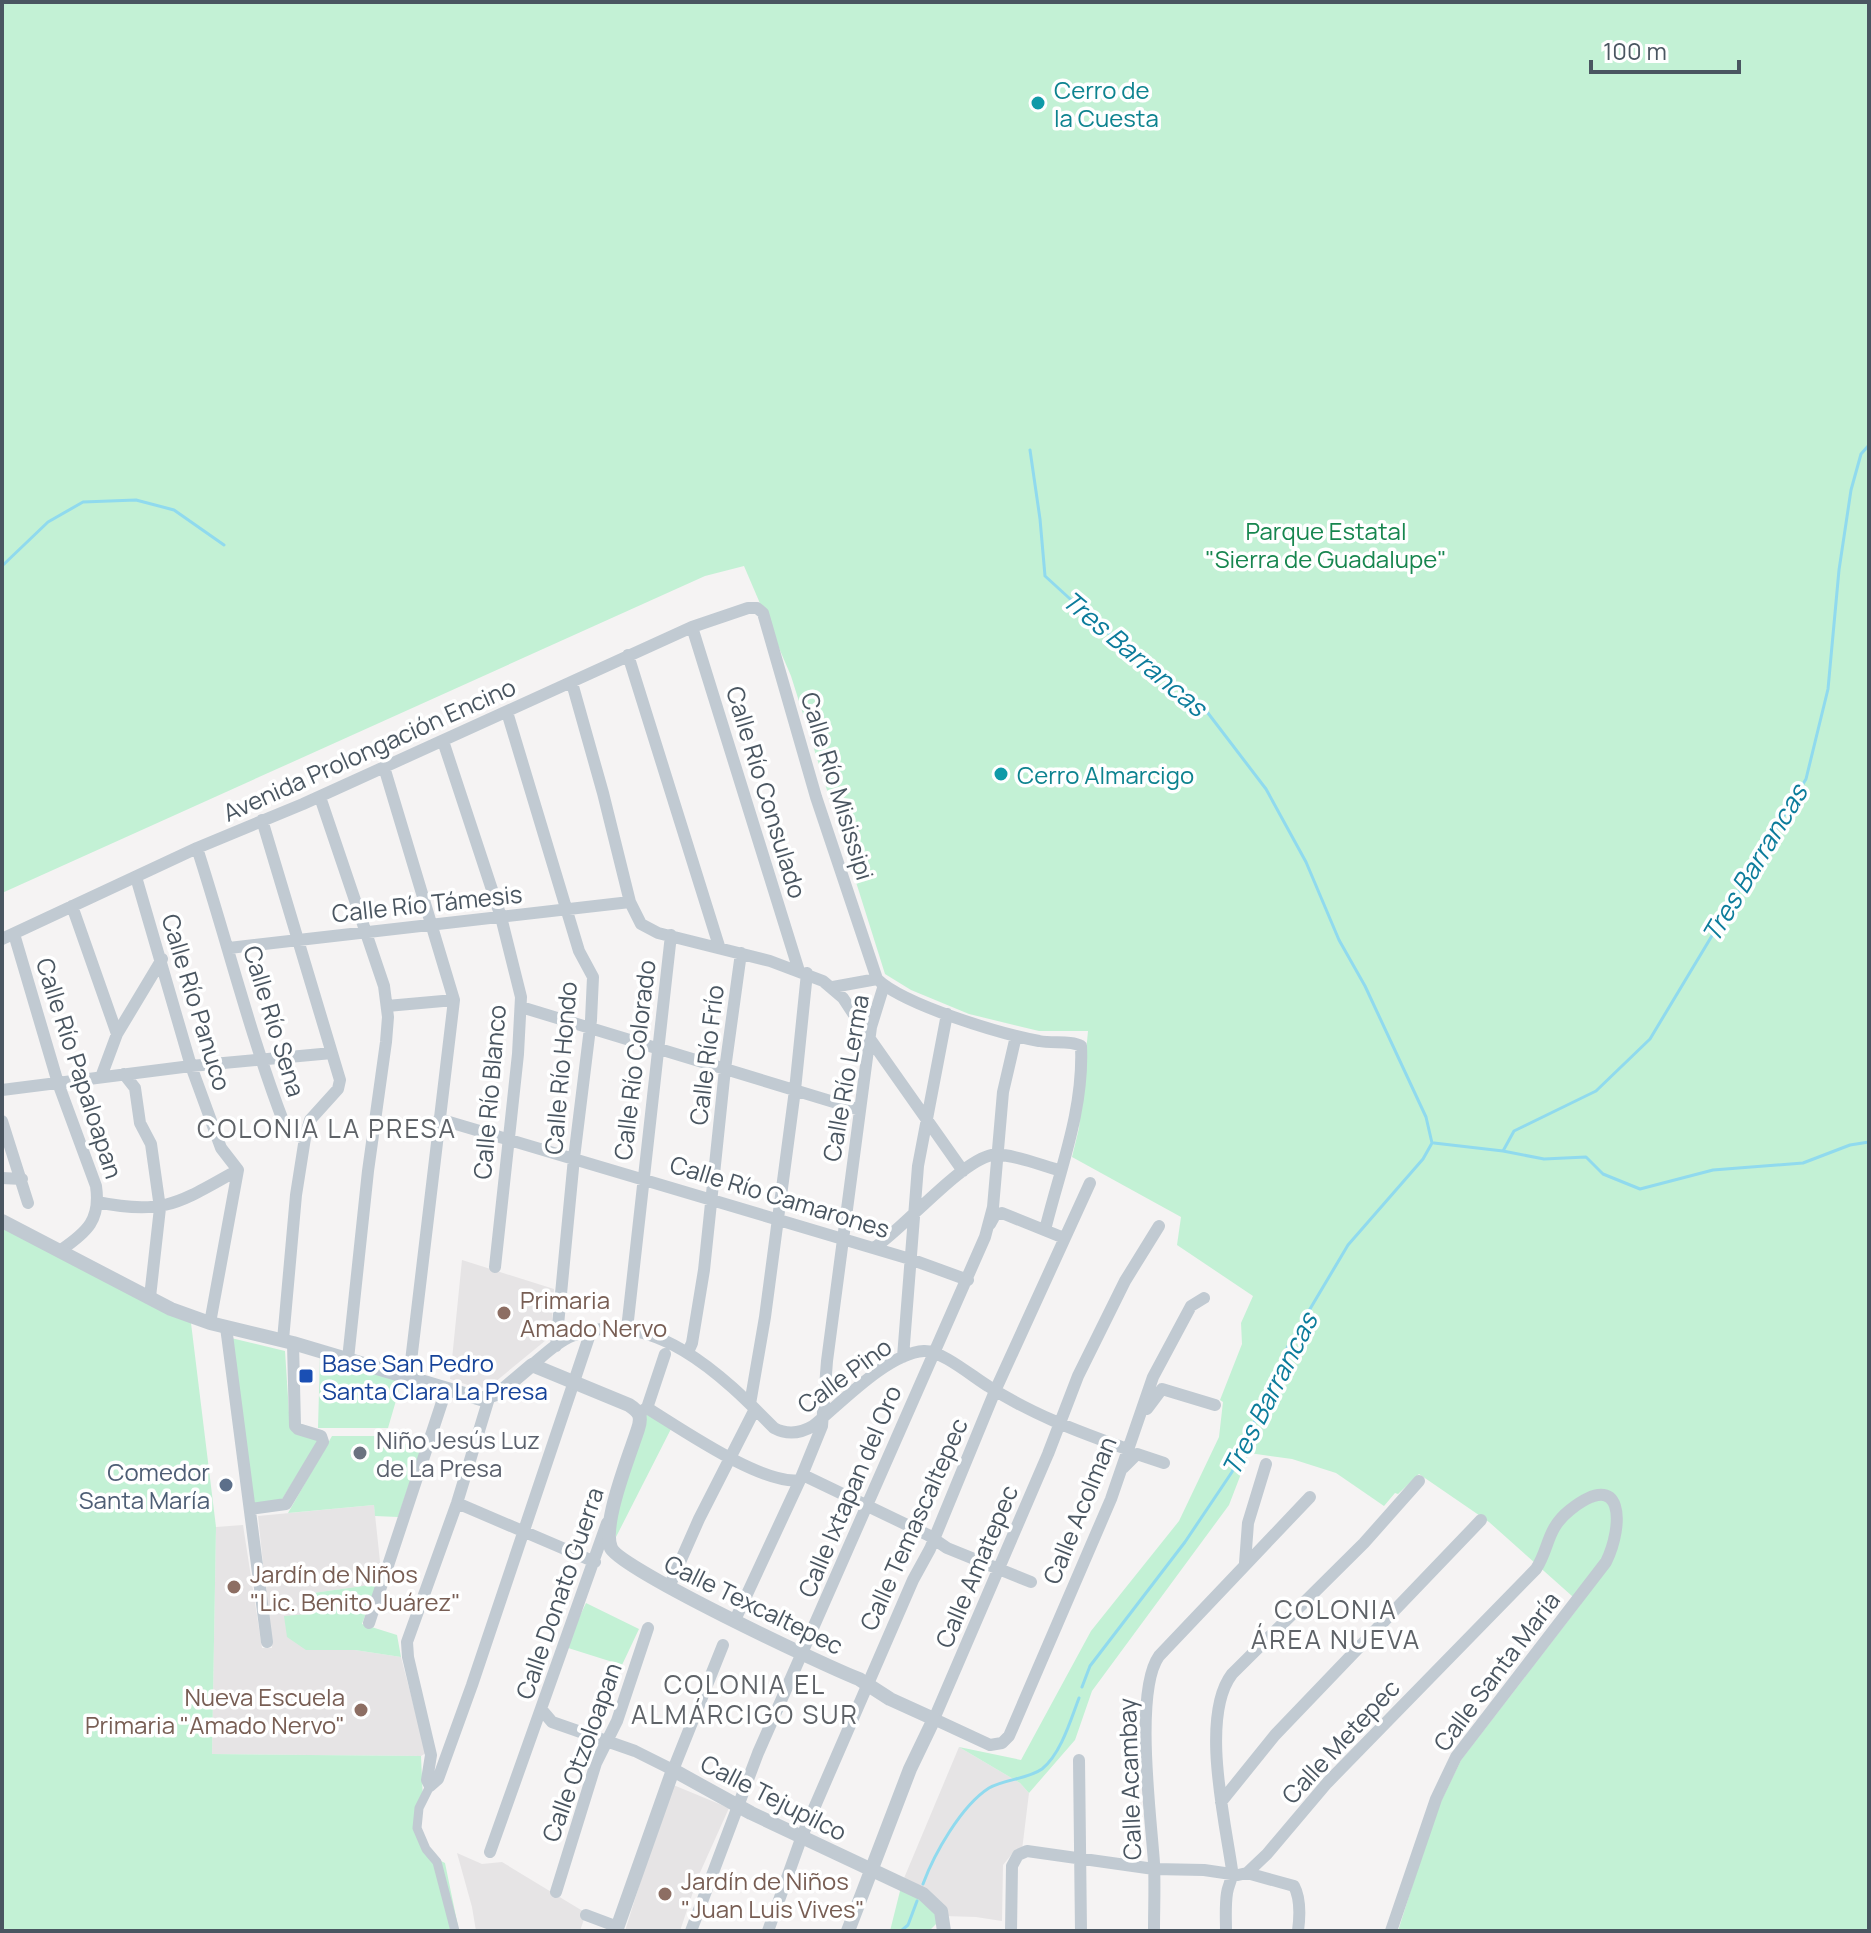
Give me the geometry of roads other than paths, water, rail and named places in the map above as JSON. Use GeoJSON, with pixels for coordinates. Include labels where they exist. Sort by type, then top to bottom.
{"type":"FeatureCollection","features":[{"type":"Feature","properties":{"kind":"street","name":"Avenida Prolongación Encino"},"geometry":{"type":"LineString","coordinates":[[8,936],[628,655],[692,627],[748,608],[757,608]]}},
{"type":"Feature","properties":{"kind":"street","name":"Calle Río Misissipi"},"geometry":{"type":"LineString","coordinates":[[757,608],[763,613],[816,797],[880,982]]}},
{"type":"Feature","properties":{"kind":"street","name":"Calle Río Consulado"},"geometry":{"type":"LineString","coordinates":[[669,1587],[752,1407],[795,1090],[803,972],[692,627]]}},
{"type":"Feature","properties":{"kind":"street"},"geometry":{"type":"LineString","coordinates":[[628,655],[719,946]]}},
{"type":"Feature","properties":{"kind":"street","name":"Calle Río Colorado"},"geometry":{"type":"LineString","coordinates":[[572,683],[630,902],[645,927],[671,935],[627,1329]]}},
{"type":"Feature","properties":{"kind":"street","name":"Calle Río Hondo"},"geometry":{"type":"LineString","coordinates":[[507,712],[579,951],[593,977],[556,1346]]}},
{"type":"Feature","properties":{"kind":"street","name":"Calle Río Blanco"},"geometry":{"type":"LineString","coordinates":[[443,741],[501,917],[521,1007],[495,1267]]}},
{"type":"Feature","properties":{"kind":"street"},"geometry":{"type":"LineString","coordinates":[[384,767],[454,1000],[409,1378]]}},
{"type":"Feature","properties":{"kind":"street"},"geometry":{"type":"LineString","coordinates":[[320,797],[384,986],[387,1006],[386,1042],[368,1171],[348,1359]]}},
{"type":"Feature","properties":{"kind":"street"},"geometry":{"type":"LineString","coordinates":[[250,1509],[286,1504],[323,1442],[321,1436],[295,1427],[288,1342],[296,1195],[305,1138],[312,1117],[339,1085],[262,820]]}},
{"type":"Feature","properties":{"kind":"street","name":"Calle Río Sena"},"geometry":{"type":"LineString","coordinates":[[197,848],[260,1059],[285,1126],[292,1134],[305,1138]]}},
{"type":"Feature","properties":{"kind":"street","name":"Calle Río Panuco"},"geometry":{"type":"LineString","coordinates":[[136,877],[191,1066],[221,1148],[238,1170]]}},
{"type":"Feature","properties":{"kind":"street","name":"Calle Río Támesis"},"geometry":{"type":"LineString","coordinates":[[229,948],[630,902]]}},
{"type":"Feature","properties":{"kind":"street"},"geometry":{"type":"LineString","coordinates":[[72,906],[117,1034]]}},
{"type":"Feature","properties":{"kind":"street"},"geometry":{"type":"LineString","coordinates":[[671,935],[803,972],[833,987],[963,1171]]}},
{"type":"Feature","properties":{"kind":"street","name":"Calle Río Papaloapan"},"geometry":{"type":"LineString","coordinates":[[8,936],[96,1186],[97,1202],[87,1231],[61,1250]]}},
{"type":"Feature","properties":{"kind":"street","name":"Calle Río Frío"},"geometry":{"type":"LineString","coordinates":[[688,1352],[704,1270],[725,1069],[741,953]]}},
{"type":"Feature","properties":{"kind":"street"},"geometry":{"type":"LineString","coordinates":[[101,1077],[117,1034],[162,959]]}},
{"type":"Feature","properties":{"kind":"street"},"geometry":{"type":"LineString","coordinates":[[833,987],[880,982],[947,1014],[1016,1036],[1081,1045],[1077,1115],[1059,1170],[1045,1230]]}},
{"type":"Feature","properties":{"kind":"street","name":"Calle Río Lerma"},"geometry":{"type":"LineString","coordinates":[[824,1417],[827,1361],[880,982]]}},
{"type":"Feature","properties":{"kind":"street"},"geometry":{"type":"LineString","coordinates":[[387,1006],[454,1000]]}},
{"type":"Feature","properties":{"kind":"street"},"geometry":{"type":"LineString","coordinates":[[521,1007],[860,1110]]}},
{"type":"Feature","properties":{"kind":"street"},"geometry":{"type":"LineString","coordinates":[[903,1357],[918,1166],[947,1014]]}},
{"type":"Feature","properties":{"kind":"street","name":"Calle Ixtapan del Oro"},"geometry":{"type":"LineString","coordinates":[[691,1931],[737,1804],[968,1280],[988,1227],[1003,1092],[1016,1036]]}},
{"type":"Feature","properties":{"kind":"street"},"geometry":{"type":"LineString","coordinates":[[2,1090],[191,1066],[332,1053]]}},
{"type":"Feature","properties":{"kind":"street"},"geometry":{"type":"LineString","coordinates":[[124,1074],[135,1088],[140,1123],[151,1144],[160,1208],[150,1297]]}},
{"type":"Feature","properties":{"kind":"street","name":"Calle Río Camarones"},"geometry":{"type":"LineString","coordinates":[[439,1119],[710,1198],[910,1259],[968,1280]]}},
{"type":"Feature","properties":{"kind":"street"},"geometry":{"type":"LineString","coordinates":[[2,1121],[28,1203]]}},
{"type":"Feature","properties":{"kind":"street"},"geometry":{"type":"LineString","coordinates":[[874,1248],[963,1171],[983,1158],[998,1155],[1059,1170]]}},
{"type":"Feature","properties":{"kind":"street"},"geometry":{"type":"LineString","coordinates":[[97,1202],[125,1208],[160,1208],[188,1198],[238,1170]]}},
{"type":"Feature","properties":{"kind":"street"},"geometry":{"type":"LineString","coordinates":[[210,1323],[238,1170]]}},
{"type":"Feature","properties":{"kind":"street"},"geometry":{"type":"LineString","coordinates":[[2,1178],[22,1179]]}},
{"type":"Feature","properties":{"kind":"street","name":"Calle Temascaltepec"},"geometry":{"type":"LineString","coordinates":[[768,1931],[802,1836],[867,1684],[1090,1183]]}},
{"type":"Feature","properties":{"kind":"street"},"geometry":{"type":"LineString","coordinates":[[988,1227],[995,1215],[1002,1213],[1064,1238]]}},
{"type":"Feature","properties":{"kind":"street"},"geometry":{"type":"LineString","coordinates":[[2,1221],[185,1316],[348,1359],[473,1398],[494,1396],[407,1642],[431,1755],[427,1780],[430,1786]]}},
{"type":"Feature","properties":{"kind":"street","name":"Calle Amatepec"},"geometry":{"type":"LineString","coordinates":[[848,1931],[910,1769],[999,1570],[1103,1322],[1159,1226]]}},
{"type":"Feature","properties":{"kind":"street","name":"Calle Acolman"},"geometry":{"type":"LineString","coordinates":[[1002,1743],[1009,1736],[1111,1499],[1153,1377],[1193,1302],[1204,1298]]}},
{"type":"Feature","properties":{"kind":"street"},"geometry":{"type":"LineString","coordinates":[[226,1327],[267,1642]]}},
{"type":"Feature","properties":{"kind":"street","name":"Calle Pino"},"geometry":{"type":"LineString","coordinates":[[494,1396],[571,1336],[591,1331],[627,1329],[688,1352],[774,1428],[784,1432],[802,1431],[884,1368],[903,1357],[923,1351],[934,1352]]}},
{"type":"Feature","properties":{"kind":"street"},"geometry":{"type":"LineString","coordinates":[[455,1931],[437,1862],[426,1849],[417,1828],[419,1808],[445,1762],[591,1331]]}},
{"type":"Feature","properties":{"kind":"street"},"geometry":{"type":"LineString","coordinates":[[934,1352],[995,1391],[1059,1424],[1127,1449]]}},
{"type":"Feature","properties":{"kind":"street","name":"Calle Donato Guerra"},"geometry":{"type":"LineString","coordinates":[[490,1852],[595,1562],[643,1410],[665,1354]]}},
{"type":"Feature","properties":{"kind":"street"},"geometry":{"type":"LineString","coordinates":[[532,1365],[643,1410],[730,1458],[788,1480],[802,1478],[869,1506],[947,1548],[1031,1582]]}},
{"type":"Feature","properties":{"kind":"street"},"geometry":{"type":"LineString","coordinates":[[1139,1416],[1162,1389],[1215,1405]]}},
{"type":"Feature","properties":{"kind":"street"},"geometry":{"type":"LineString","coordinates":[[369,1623],[446,1390]]}},
{"type":"Feature","properties":{"kind":"street"},"geometry":{"type":"LineString","coordinates":[[735,1620],[802,1478],[824,1417]]}},
{"type":"Feature","properties":{"kind":"street"},"geometry":{"type":"LineString","coordinates":[[1120,1471],[1137,1454],[1164,1463]]}},
{"type":"Feature","properties":{"kind":"street"},"geometry":{"type":"LineString","coordinates":[[1245,1563],[1248,1523],[1266,1464]]}},
{"type":"Feature","properties":{"kind":"street"},"geometry":{"type":"LineString","coordinates":[[1226,1931],[1227,1893],[1233,1875],[1221,1802],[1217,1713],[1226,1682],[1364,1543],[1419,1481]]}},
{"type":"Feature","properties":{"kind":"street","name":"Calle Metepec"},"geometry":{"type":"LineString","coordinates":[[1247,1873],[1327,1783],[1536,1569],[1546,1541],[1560,1520],[1571,1509],[1599,1493],[1603,1494]]}},
{"type":"Feature","properties":{"kind":"street","name":"Calle Santa María"},"geometry":{"type":"LineString","coordinates":[[1391,1931],[1431,1813],[1456,1757],[1606,1562],[1614,1544],[1618,1511],[1615,1502],[1603,1494]]}},
{"type":"Feature","properties":{"kind":"street","name":"Calle Acambay"},"geometry":{"type":"LineString","coordinates":[[1154,1931],[1146,1712],[1152,1668],[1159,1656],[1310,1497]]}},
{"type":"Feature","properties":{"kind":"street"},"geometry":{"type":"LineString","coordinates":[[457,1503],[595,1562]]}},
{"type":"Feature","properties":{"kind":"street","name":"Calle Texcaltepec"},"geometry":{"type":"LineString","coordinates":[[611,1512],[609,1543],[614,1554],[669,1587],[867,1684],[890,1699],[990,1745],[1002,1743]]}},
{"type":"Feature","properties":{"kind":"street"},"geometry":{"type":"LineString","coordinates":[[1221,1802],[1275,1735],[1481,1520]]}},
{"type":"Feature","properties":{"kind":"street","name":"Calle Otzoloapan"},"geometry":{"type":"LineString","coordinates":[[556,1892],[596,1763],[617,1721],[648,1628]]}},
{"type":"Feature","properties":{"kind":"street"},"geometry":{"type":"LineString","coordinates":[[586,1915],[617,1929],[673,1770],[723,1645]]}},
{"type":"Feature","properties":{"kind":"street","name":"Calle Tejupilco"},"geometry":{"type":"LineString","coordinates":[[541,1709],[552,1722],[651,1758],[737,1804],[923,1894],[941,1911],[944,1931]]}},
{"type":"Feature","properties":{"kind":"street"},"geometry":{"type":"LineString","coordinates":[[1079,1760],[1081,1931]]}},
{"type":"Feature","properties":{"kind":"street"},"geometry":{"type":"LineString","coordinates":[[1011,1931],[1012,1866],[1015,1858],[1027,1851],[1154,1869],[1204,1870],[1233,1875],[1247,1873],[1294,1886],[1299,1904],[1298,1931]]}},
{"type":"Feature","properties":{"kind":"waterway","name":"Tres Barrancas"},"geometry":{"type":"LineString","coordinates":[[1503,1151],[1514,1131],[1596,1091],[1650,1039],[1806,779],[1828,689],[1839,570],[1851,490],[1861,454],[1869,445]]}},
{"type":"Feature","properties":{"kind":"waterway","name":"Tres Barrancas"},"geometry":{"type":"LineString","coordinates":[[1030,450],[1045,576],[1103,629],[1198,700],[1266,789],[1306,862],[1339,940],[1365,986],[1426,1117],[1432,1143],[1423,1159],[1348,1245],[1288,1346],[1232,1472],[1185,1542],[1090,1666],[1082,1687]]}},
{"type":"Feature","properties":{"kind":"waterway"},"geometry":{"type":"LineString","coordinates":[[2,566],[48,522],[83,502],[136,500],[174,510],[224,545]]}},
{"type":"Feature","properties":{"kind":"waterway","name":"Tres Barrancas"},"geometry":{"type":"LineString","coordinates":[[1434,1143],[1544,1159],[1586,1157],[1603,1174],[1640,1189],[1713,1170],[1803,1163],[1850,1145],[1869,1142]]}},
{"type":"Feature","properties":{"kind":"waterway","name":"Tres Barrancas"},"geometry":{"type":"LineString","coordinates":[[923,1884],[934,1859],[968,1806],[989,1788],[1036,1772],[1049,1763],[1065,1736],[1079,1698]]}},
{"type":"Feature","properties":{"kind":"waterway","name":"Tres Barrancas"},"geometry":{"type":"LineString","coordinates":[[901,1931],[908,1925],[917,1901]]}},
{"type":"Feature","properties":{"kind":"place","name":"Cerro de la Cuesta"},"geometry":{"type":"Point","coordinates":[1038,103]}},
{"type":"Feature","properties":{"kind":"place","name":"Cerro Almarcigo"},"geometry":{"type":"Point","coordinates":[1001,774]}},
{"type":"Feature","properties":{"kind":"place","name":"Primaria Amado Nervo"},"geometry":{"type":"Point","coordinates":[504,1313]}},
{"type":"Feature","properties":{"kind":"place","name":"Base San Pedro Santa Clara La Presa"},"geometry":{"type":"Point","coordinates":[306,1376]}},
{"type":"Feature","properties":{"kind":"place","name":"Niño Jesús Luz de La Presa"},"geometry":{"type":"Point","coordinates":[360,1453]}},
{"type":"Feature","properties":{"kind":"place","name":"Comedor Santa María"},"geometry":{"type":"Point","coordinates":[226,1485]}},
{"type":"Feature","properties":{"kind":"place","name":"Jardín de Niños \"Lic. Benito Juárez\""},"geometry":{"type":"Point","coordinates":[234,1587]}},
{"type":"Feature","properties":{"kind":"place","name":"Nueva Escuela Primaria \"Amado Nervo\""},"geometry":{"type":"Point","coordinates":[361,1710]}},
{"type":"Feature","properties":{"kind":"place","name":"Jardín de Niños \"Juan Luis Vives\""},"geometry":{"type":"Point","coordinates":[665,1894]}},
{"type":"Feature","properties":{"kind":"district","name":"COLONIA LA PRESA"},"geometry":{"type":"Point","coordinates":[327,1128]}},
{"type":"Feature","properties":{"kind":"district","name":"COLONIA ÁREA NUEVA"},"geometry":{"type":"Point","coordinates":[1336,1624]}},
{"type":"Feature","properties":{"kind":"district","name":"COLONIA EL ALMÁRCIGO SUR"},"geometry":{"type":"Point","coordinates":[745,1699]}},
{"type":"Feature","properties":{"kind":"park label","name":"Parque Estatal \"Sierra de Guadalupe\""},"geometry":{"type":"Point","coordinates":[1326,544]}}]}
